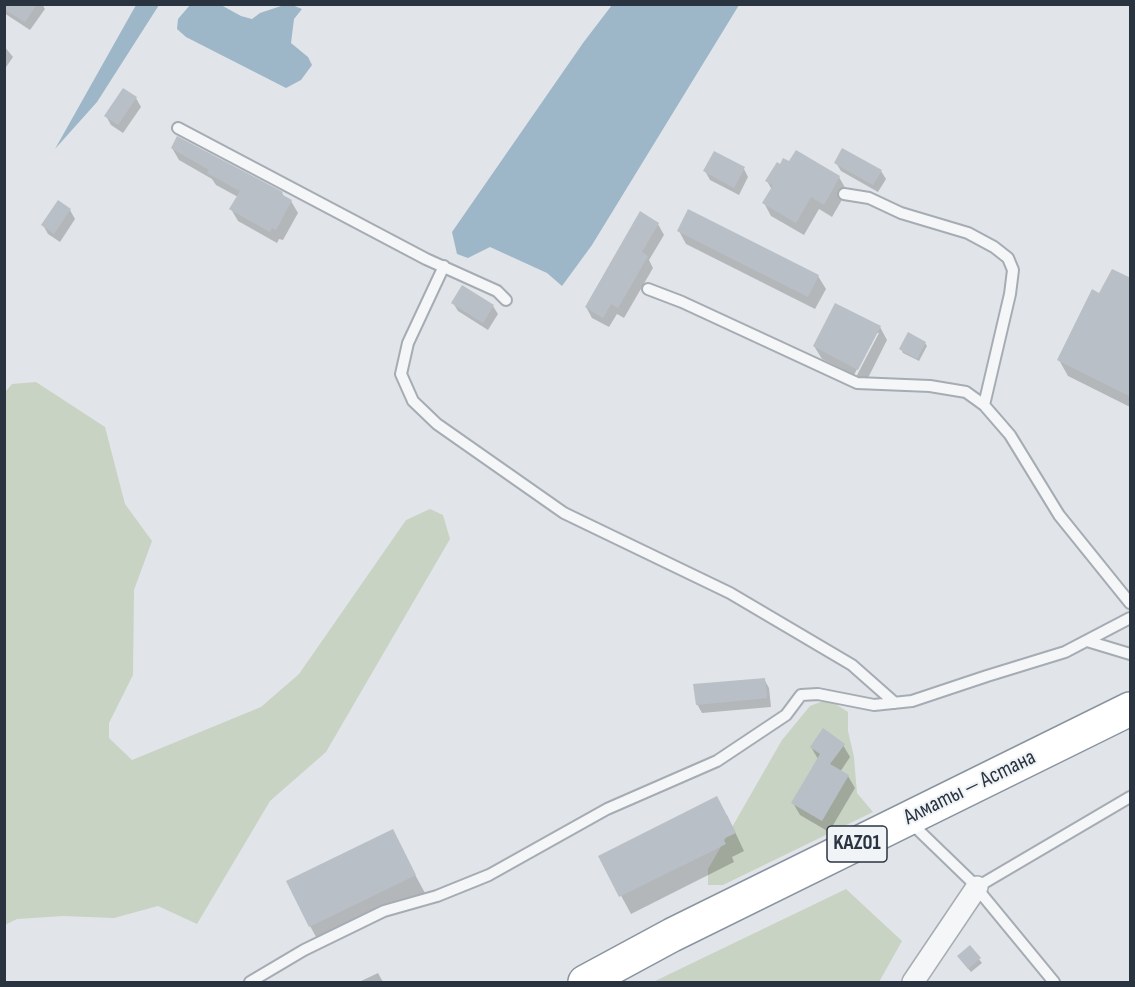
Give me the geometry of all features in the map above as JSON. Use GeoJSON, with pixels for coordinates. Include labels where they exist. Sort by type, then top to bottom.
{"type":"FeatureCollection","features":[{"type":"Feature","properties":{"kind":"highway","name":"Алматы — Астана"},"geometry":{"type":"LineString","coordinates":[[585,982],[672,935],[1131,709]]}},
{"type":"Feature","properties":{"kind":"street"},"geometry":{"type":"LineString","coordinates":[[913,982],[977,887]]}},
{"type":"Feature","properties":{"kind":"lane"},"geometry":{"type":"LineString","coordinates":[[178,128],[444,266],[497,291],[506,300]]}},
{"type":"Feature","properties":{"kind":"lane"},"geometry":{"type":"LineString","coordinates":[[844,194],[869,198],[901,213],[968,234],[1008,258],[1013,270],[1010,294],[984,405]]}},
{"type":"Feature","properties":{"kind":"lane"},"geometry":{"type":"LineString","coordinates":[[444,266],[408,343],[401,374],[413,401],[436,424],[564,513],[730,593],[852,665],[894,703]]}},
{"type":"Feature","properties":{"kind":"lane"},"geometry":{"type":"LineString","coordinates":[[648,289],[682,302],[857,383],[930,386],[966,392],[984,405],[1010,435],[1059,515],[1131,603]]}},
{"type":"Feature","properties":{"kind":"lane"},"geometry":{"type":"LineString","coordinates":[[250,982],[304,950],[384,911],[437,896],[489,875],[607,809],[717,761],[786,715],[801,695],[818,693],[874,705],[912,701],[1065,652],[1131,618]]}},
{"type":"Feature","properties":{"kind":"lane"},"geometry":{"type":"LineString","coordinates":[[1087,641],[1131,654]]}},
{"type":"Feature","properties":{"kind":"lane"},"geometry":{"type":"LineString","coordinates":[[977,887],[1131,797]]}},
{"type":"Feature","properties":{"kind":"lane"},"geometry":{"type":"LineString","coordinates":[[907,819],[977,887],[1054,982]]}},
{"type":"Feature","properties":{"kind":"green space"},"geometry":{"type":"Polygon","coordinates":[[[36,382],[105,427],[125,504],[152,541],[134,590],[133,675],[109,723],[109,738],[132,760],[261,707],[299,674],[406,520],[430,509],[443,515],[450,539],[326,752],[270,801],[197,924],[158,906],[114,918],[63,916],[17,919],[5,925],[5,392],[12,384],[36,382]]]}},
{"type":"Feature","properties":{"kind":"green space"},"geometry":{"type":"Polygon","coordinates":[[[828,699],[848,712],[848,731],[854,757],[857,793],[873,812],[723,885],[708,885],[708,869],[782,740],[810,706],[828,699]]]}},
{"type":"Feature","properties":{"kind":"green space"},"geometry":{"type":"Polygon","coordinates":[[[846,889],[902,941],[879,982],[653,982],[846,889]]]}},
{"type":"Feature","properties":{"kind":"water"},"geometry":{"type":"Polygon","coordinates":[[[136,5],[159,5],[97,102],[55,149],[136,5]]]}},
{"type":"Feature","properties":{"kind":"water"},"geometry":{"type":"Polygon","coordinates":[[[190,5],[221,5],[252,19],[260,13],[284,5],[302,9],[294,19],[291,43],[308,57],[312,65],[301,80],[286,88],[186,37],[177,29],[178,19],[190,5]]]}},
{"type":"Feature","properties":{"kind":"water"},"geometry":{"type":"Polygon","coordinates":[[[612,5],[739,5],[592,245],[562,286],[547,273],[490,247],[468,258],[457,254],[452,232],[583,43],[612,5]]]}},
{"type":"Feature","properties":{"kind":"building"},"geometry":{"type":"Polygon","coordinates":[[[4,4],[37,4],[25,22],[4,9],[4,4]]]}},
{"type":"Feature","properties":{"kind":"building"},"geometry":{"type":"Polygon","coordinates":[[[123,88],[137,97],[118,125],[104,116],[123,88]]]}},
{"type":"Feature","properties":{"kind":"building"},"geometry":{"type":"Polygon","coordinates":[[[177,136],[283,192],[281,194],[292,200],[276,230],[272,228],[270,232],[229,209],[240,191],[207,173],[209,170],[171,148],[177,136]]]}},
{"type":"Feature","properties":{"kind":"building"},"geometry":{"type":"Polygon","coordinates":[[[842,148],[882,170],[873,185],[834,163],[842,148]]]}},
{"type":"Feature","properties":{"kind":"building"},"geometry":{"type":"Polygon","coordinates":[[[796,150],[840,176],[824,205],[811,197],[796,223],[762,203],[773,185],[765,181],[777,162],[780,164],[783,158],[789,161],[796,150]]]}},
{"type":"Feature","properties":{"kind":"building"},"geometry":{"type":"Polygon","coordinates":[[[714,151],[745,167],[734,188],[703,171],[714,151]]]}},
{"type":"Feature","properties":{"kind":"building"},"geometry":{"type":"Polygon","coordinates":[[[58,200],[71,209],[54,234],[41,225],[58,200]]]}},
{"type":"Feature","properties":{"kind":"building"},"geometry":{"type":"Polygon","coordinates":[[[688,209],[819,275],[808,297],[677,231],[688,209]]]}},
{"type":"Feature","properties":{"kind":"building"},"geometry":{"type":"Polygon","coordinates":[[[640,211],[659,223],[642,252],[648,256],[618,308],[611,304],[603,318],[585,307],[640,211]]]}},
{"type":"Feature","properties":{"kind":"building"},"geometry":{"type":"Polygon","coordinates":[[[1112,269],[1131,278],[1131,397],[1057,360],[1092,289],[1099,293],[1112,269]]]}},
{"type":"Feature","properties":{"kind":"building"},"geometry":{"type":"Polygon","coordinates":[[[462,285],[494,305],[483,323],[451,303],[462,285]]]}},
{"type":"Feature","properties":{"kind":"building"},"geometry":{"type":"Polygon","coordinates":[[[835,303],[881,326],[858,370],[813,346],[835,303]]]}},
{"type":"Feature","properties":{"kind":"building"},"geometry":{"type":"Polygon","coordinates":[[[908,332],[926,342],[917,359],[899,349],[908,332]]]}},
{"type":"Feature","properties":{"kind":"building"},"geometry":{"type":"Polygon","coordinates":[[[765,678],[767,698],[696,705],[693,684],[765,678]]]}},
{"type":"Feature","properties":{"kind":"building"},"geometry":{"type":"Polygon","coordinates":[[[823,728],[845,744],[830,764],[849,775],[822,821],[791,803],[820,754],[810,747],[823,728]]]}},
{"type":"Feature","properties":{"kind":"building"},"geometry":{"type":"Polygon","coordinates":[[[717,796],[736,833],[723,839],[726,844],[619,897],[598,856],[717,796]]]}},
{"type":"Feature","properties":{"kind":"building"},"geometry":{"type":"Polygon","coordinates":[[[393,829],[416,875],[309,927],[286,881],[393,829]]]}},
{"type":"Feature","properties":{"kind":"building"},"geometry":{"type":"Polygon","coordinates":[[[970,945],[981,958],[968,969],[957,956],[970,945]]]}}]}
